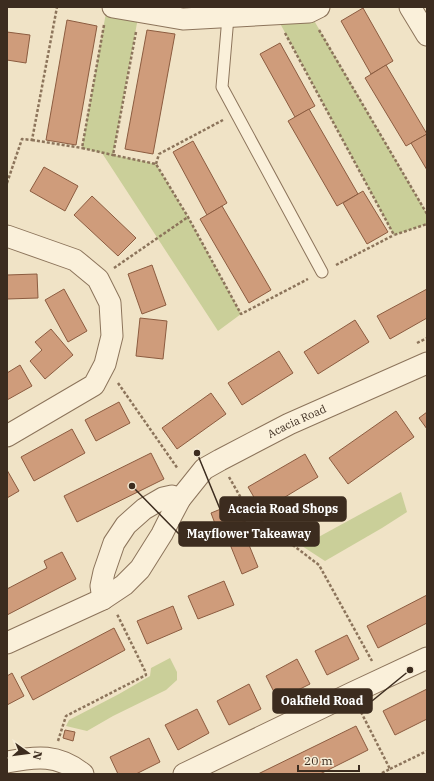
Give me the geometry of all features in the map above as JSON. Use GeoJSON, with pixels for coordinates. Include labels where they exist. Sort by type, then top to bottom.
{"type":"FeatureCollection","features":[{"type":"Feature","properties":{"kind":"street"},"geometry":{"type":"LineString","coordinates":[[410,7],[427,35]]}},
{"type":"Feature","properties":{"kind":"street"},"geometry":{"type":"LineString","coordinates":[[109,15],[139,12],[183,19],[274,14],[314,10]]}},
{"type":"Feature","properties":{"kind":"street"},"geometry":{"type":"LineString","coordinates":[[7,237],[75,260],[98,279],[110,303],[112,336],[105,364],[94,385],[7,436]]}},
{"type":"Feature","properties":{"kind":"street","name":"Acacia Road"},"geometry":{"type":"LineString","coordinates":[[7,643],[109,605],[124,585],[140,569],[162,534],[184,493],[204,469],[289,424],[427,363]]}},
{"type":"Feature","properties":{"kind":"street"},"geometry":{"type":"LineString","coordinates":[[109,605],[101,586],[114,542],[126,524],[144,508],[163,498],[184,493]]}},
{"type":"Feature","properties":{"kind":"street"},"geometry":{"type":"LineString","coordinates":[[184,774],[427,658]]}},
{"type":"Feature","properties":{"kind":"street"},"geometry":{"type":"LineString","coordinates":[[7,762],[44,757],[66,762],[84,774]]}},
{"type":"Feature","properties":{"kind":"lane"},"geometry":{"type":"LineString","coordinates":[[228,17],[222,87],[322,272]]}},
{"type":"Feature","properties":{"kind":"path"},"geometry":{"type":"LineString","coordinates":[[32,140],[57,7]]}},
{"type":"Feature","properties":{"kind":"path"},"geometry":{"type":"LineString","coordinates":[[314,10],[427,214]]}},
{"type":"Feature","properties":{"kind":"path"},"geometry":{"type":"LineString","coordinates":[[113,155],[139,12]]}},
{"type":"Feature","properties":{"kind":"path"},"geometry":{"type":"LineString","coordinates":[[274,14],[394,235]]}},
{"type":"Feature","properties":{"kind":"path"},"geometry":{"type":"LineString","coordinates":[[82,148],[109,15]]}},
{"type":"Feature","properties":{"kind":"path"},"geometry":{"type":"LineString","coordinates":[[156,164],[159,154],[236,113]]}},
{"type":"Feature","properties":{"kind":"path"},"geometry":{"type":"LineString","coordinates":[[7,183],[22,139],[82,148],[156,164],[188,217],[241,314],[394,235],[427,224]]}},
{"type":"Feature","properties":{"kind":"path"},"geometry":{"type":"LineString","coordinates":[[98,279],[188,217]]}},
{"type":"Feature","properties":{"kind":"path"},"geometry":{"type":"LineString","coordinates":[[105,364],[179,471],[184,493]]}},
{"type":"Feature","properties":{"kind":"path"},"geometry":{"type":"LineString","coordinates":[[220,460],[249,512],[319,565],[382,679]]}},
{"type":"Feature","properties":{"kind":"path"},"geometry":{"type":"LineString","coordinates":[[54,759],[66,716],[146,675],[109,605]]}},
{"type":"Feature","properties":{"kind":"path"},"geometry":{"type":"LineString","coordinates":[[352,693],[390,769]]}},
{"type":"Feature","properties":{"kind":"path"},"geometry":{"type":"LineString","coordinates":[[380,774],[427,751]]}},
{"type":"Feature","properties":{"kind":"green space"},"geometry":{"type":"Polygon","coordinates":[[[107,7],[139,12],[113,155],[156,164],[188,217],[241,314],[218,331],[102,153],[82,148],[107,7]]]}},
{"type":"Feature","properties":{"kind":"green space"},"geometry":{"type":"Polygon","coordinates":[[[309,12],[427,214],[427,224],[394,235],[275,14],[309,12]]]}},
{"type":"Feature","properties":{"kind":"green space"},"geometry":{"type":"Polygon","coordinates":[[[401,492],[407,512],[325,561],[302,546],[401,492]]]}},
{"type":"Feature","properties":{"kind":"green space"},"geometry":{"type":"Polygon","coordinates":[[[170,658],[177,672],[177,680],[166,690],[113,716],[87,731],[66,726],[69,720],[150,676],[151,668],[170,658]]]}},
{"type":"Feature","properties":{"kind":"building"},"geometry":{"type":"Polygon","coordinates":[[[363,8],[393,61],[371,74],[341,21],[363,8]]]}},
{"type":"Feature","properties":{"kind":"building"},"geometry":{"type":"Polygon","coordinates":[[[67,20],[97,26],[76,145],[46,140],[67,20]]]}},
{"type":"Feature","properties":{"kind":"building"},"geometry":{"type":"Polygon","coordinates":[[[147,30],[175,34],[153,154],[125,149],[147,30]]]}},
{"type":"Feature","properties":{"kind":"building"},"geometry":{"type":"Polygon","coordinates":[[[7,32],[30,35],[26,63],[7,60],[7,32]]]}},
{"type":"Feature","properties":{"kind":"building"},"geometry":{"type":"Polygon","coordinates":[[[280,43],[315,106],[295,117],[260,54],[280,43]]]}},
{"type":"Feature","properties":{"kind":"building"},"geometry":{"type":"Polygon","coordinates":[[[386,65],[427,134],[406,146],[365,78],[386,65]]]}},
{"type":"Feature","properties":{"kind":"building"},"geometry":{"type":"Polygon","coordinates":[[[309,109],[358,194],[337,206],[288,121],[309,109]]]}},
{"type":"Feature","properties":{"kind":"building"},"geometry":{"type":"Polygon","coordinates":[[[427,134],[427,170],[411,143],[427,134]]]}},
{"type":"Feature","properties":{"kind":"building"},"geometry":{"type":"Polygon","coordinates":[[[193,141],[227,203],[207,215],[173,152],[193,141]]]}},
{"type":"Feature","properties":{"kind":"building"},"geometry":{"type":"Polygon","coordinates":[[[44,167],[78,186],[65,211],[30,191],[44,167]]]}},
{"type":"Feature","properties":{"kind":"building"},"geometry":{"type":"Polygon","coordinates":[[[363,191],[388,232],[367,244],[343,203],[363,191]]]}},
{"type":"Feature","properties":{"kind":"building"},"geometry":{"type":"Polygon","coordinates":[[[92,196],[136,238],[118,256],[74,215],[92,196]]]}},
{"type":"Feature","properties":{"kind":"building"},"geometry":{"type":"Polygon","coordinates":[[[222,206],[271,290],[249,303],[200,219],[222,206]]]}},
{"type":"Feature","properties":{"kind":"building"},"geometry":{"type":"Polygon","coordinates":[[[152,265],[166,305],[142,314],[128,274],[152,265]]]}},
{"type":"Feature","properties":{"kind":"building"},"geometry":{"type":"Polygon","coordinates":[[[37,274],[38,298],[7,299],[7,275],[37,274]]]}},
{"type":"Feature","properties":{"kind":"building"},"geometry":{"type":"Polygon","coordinates":[[[64,289],[87,331],[68,342],[45,300],[64,289]]]}},
{"type":"Feature","properties":{"kind":"building"},"geometry":{"type":"Polygon","coordinates":[[[427,289],[427,318],[390,339],[377,316],[427,289]]]}},
{"type":"Feature","properties":{"kind":"building"},"geometry":{"type":"Polygon","coordinates":[[[140,318],[167,321],[163,359],[136,356],[140,318]]]}},
{"type":"Feature","properties":{"kind":"building"},"geometry":{"type":"Polygon","coordinates":[[[355,320],[369,342],[318,374],[304,352],[355,320]]]}},
{"type":"Feature","properties":{"kind":"building"},"geometry":{"type":"Polygon","coordinates":[[[51,329],[73,355],[45,379],[30,361],[42,350],[35,342],[51,329]]]}},
{"type":"Feature","properties":{"kind":"building"},"geometry":{"type":"Polygon","coordinates":[[[279,351],[293,373],[242,405],[228,383],[279,351]]]}},
{"type":"Feature","properties":{"kind":"building"},"geometry":{"type":"Polygon","coordinates":[[[20,365],[32,386],[7,400],[7,373],[20,365]]]}},
{"type":"Feature","properties":{"kind":"building"},"geometry":{"type":"Polygon","coordinates":[[[211,393],[226,414],[177,449],[162,428],[211,393]]]}},
{"type":"Feature","properties":{"kind":"building"},"geometry":{"type":"Polygon","coordinates":[[[119,402],[130,423],[96,441],[85,420],[119,402]]]}},
{"type":"Feature","properties":{"kind":"building"},"geometry":{"type":"Polygon","coordinates":[[[396,411],[414,437],[348,484],[329,458],[396,411]]]}},
{"type":"Feature","properties":{"kind":"building"},"geometry":{"type":"Polygon","coordinates":[[[427,412],[427,429],[419,418],[427,412]]]}},
{"type":"Feature","properties":{"kind":"building"},"geometry":{"type":"Polygon","coordinates":[[[72,429],[85,453],[34,481],[21,457],[72,429]]]}},
{"type":"Feature","properties":{"kind":"building"},"geometry":{"type":"Polygon","coordinates":[[[151,453],[164,479],[77,522],[64,496],[151,453]]]}},
{"type":"Feature","properties":{"kind":"building"},"geometry":{"type":"Polygon","coordinates":[[[305,454],[318,477],[262,511],[248,487],[305,454]]]}},
{"type":"Feature","properties":{"kind":"building"},"geometry":{"type":"Polygon","coordinates":[[[7,470],[19,491],[7,498],[7,470]]]}},
{"type":"Feature","properties":{"kind":"building"},"geometry":{"type":"Polygon","coordinates":[[[238,502],[246,521],[240,523],[258,567],[242,574],[223,527],[217,529],[211,513],[238,502]]]}},
{"type":"Feature","properties":{"kind":"building"},"geometry":{"type":"Polygon","coordinates":[[[62,552],[76,579],[7,615],[7,589],[47,568],[44,561],[62,552]]]}},
{"type":"Feature","properties":{"kind":"building"},"geometry":{"type":"Polygon","coordinates":[[[224,581],[234,605],[198,619],[188,596],[224,581]]]}},
{"type":"Feature","properties":{"kind":"building"},"geometry":{"type":"Polygon","coordinates":[[[427,595],[427,623],[378,648],[367,626],[427,595]]]}},
{"type":"Feature","properties":{"kind":"building"},"geometry":{"type":"Polygon","coordinates":[[[173,606],[182,629],[147,644],[137,621],[173,606]]]}},
{"type":"Feature","properties":{"kind":"building"},"geometry":{"type":"Polygon","coordinates":[[[114,628],[125,650],[33,700],[21,677],[114,628]]]}},
{"type":"Feature","properties":{"kind":"building"},"geometry":{"type":"Polygon","coordinates":[[[347,635],[359,659],[327,675],[315,651],[347,635]]]}},
{"type":"Feature","properties":{"kind":"building"},"geometry":{"type":"Polygon","coordinates":[[[297,659],[310,684],[278,700],[266,676],[297,659]]]}},
{"type":"Feature","properties":{"kind":"building"},"geometry":{"type":"Polygon","coordinates":[[[12,673],[24,696],[7,705],[7,676],[12,673]]]}},
{"type":"Feature","properties":{"kind":"building"},"geometry":{"type":"Polygon","coordinates":[[[249,684],[261,709],[229,725],[217,701],[249,684]]]}},
{"type":"Feature","properties":{"kind":"building"},"geometry":{"type":"Polygon","coordinates":[[[427,689],[427,719],[395,735],[383,711],[427,689]]]}},
{"type":"Feature","properties":{"kind":"building"},"geometry":{"type":"Polygon","coordinates":[[[197,709],[209,733],[178,750],[165,725],[197,709]]]}},
{"type":"Feature","properties":{"kind":"building"},"geometry":{"type":"Polygon","coordinates":[[[356,726],[368,750],[320,774],[258,774],[356,726]]]}},
{"type":"Feature","properties":{"kind":"building"},"geometry":{"type":"Polygon","coordinates":[[[65,730],[75,732],[73,741],[63,738],[65,730]]]}},
{"type":"Feature","properties":{"kind":"building"},"geometry":{"type":"Polygon","coordinates":[[[149,738],[160,762],[136,774],[118,774],[110,757],[149,738]]]}},
{"type":"Feature","properties":{"kind":"place","name":"Acacia Road Shops"},"geometry":{"type":"Point","coordinates":[197,453]}},
{"type":"Feature","properties":{"kind":"place","name":"Mayflower Takeaway"},"geometry":{"type":"Point","coordinates":[132,486]}},
{"type":"Feature","properties":{"kind":"place","name":"Oakfield Road"},"geometry":{"type":"Point","coordinates":[410,670]}}]}
